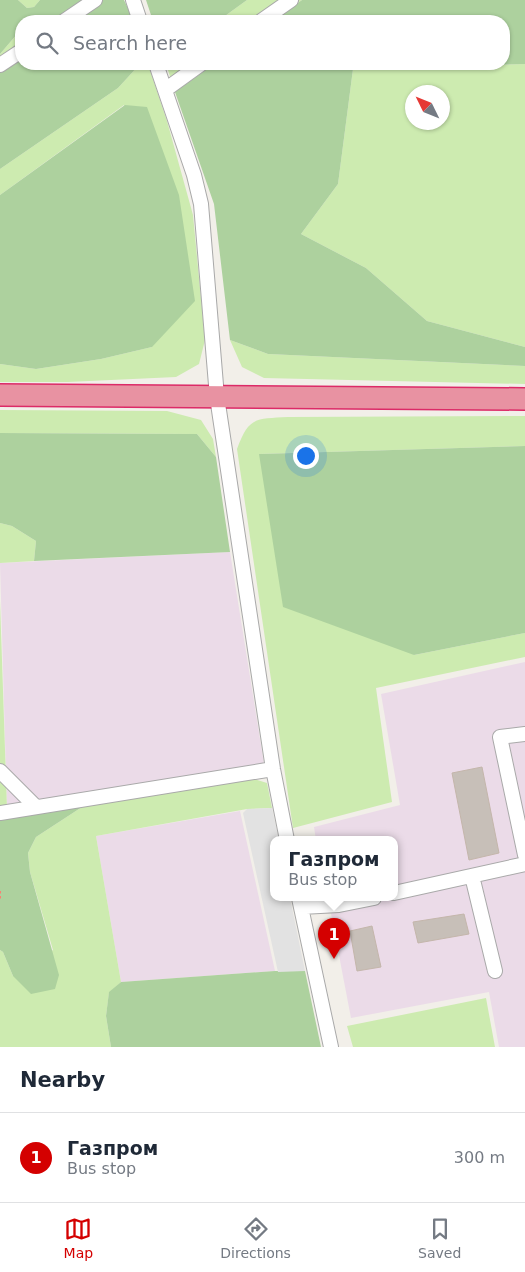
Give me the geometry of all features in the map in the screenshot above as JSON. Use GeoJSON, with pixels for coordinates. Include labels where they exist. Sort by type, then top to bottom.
{"type":"FeatureCollection","features":[{"type":"Feature","properties":{"kind":"highway"},"geometry":{"type":"LineString","coordinates":[[0,395],[525,399]]}},
{"type":"Feature","properties":{"kind":"street"},"geometry":{"type":"LineString","coordinates":[[73,15],[95,0]]}},
{"type":"Feature","properties":{"kind":"street"},"geometry":{"type":"LineString","coordinates":[[133,0],[138,15]]}},
{"type":"Feature","properties":{"kind":"street"},"geometry":{"type":"LineString","coordinates":[[270,15],[291,0]]}},
{"type":"Feature","properties":{"kind":"street"},"geometry":{"type":"LineString","coordinates":[[0,65],[15,55]]}},
{"type":"Feature","properties":{"kind":"street"},"geometry":{"type":"LineString","coordinates":[[158,70],[194,175],[201,204],[217,397],[273,768],[286,836]]}},
{"type":"Feature","properties":{"kind":"street"},"geometry":{"type":"LineString","coordinates":[[165,90],[193,70]]}},
{"type":"Feature","properties":{"kind":"street"},"geometry":{"type":"LineString","coordinates":[[525,734],[500,737],[525,855]]}},
{"type":"Feature","properties":{"kind":"street"},"geometry":{"type":"LineString","coordinates":[[0,813],[273,768]]}},
{"type":"Feature","properties":{"kind":"street"},"geometry":{"type":"LineString","coordinates":[[0,771],[36,807]]}},
{"type":"Feature","properties":{"kind":"street"},"geometry":{"type":"LineString","coordinates":[[398,892],[525,864]]}},
{"type":"Feature","properties":{"kind":"street"},"geometry":{"type":"LineString","coordinates":[[472,876],[495,971]]}},
{"type":"Feature","properties":{"kind":"street"},"geometry":{"type":"LineString","coordinates":[[331,1047],[300,902],[339,905],[359,901]]}},
{"type":"Feature","properties":{"kind":"path"},"geometry":{"type":"LineString","coordinates":[[0,891],[0,899]]}},
{"type":"Feature","properties":{"kind":"shaded area"},"geometry":{"type":"Polygon","coordinates":[[[230,552],[264,764],[7,809],[0,563],[230,552]]]}},
{"type":"Feature","properties":{"kind":"shaded area"},"geometry":{"type":"Polygon","coordinates":[[[525,662],[525,1047],[499,1047],[489,992],[351,1018],[329,901],[398,901],[398,836],[315,836],[314,827],[400,805],[381,694],[525,662]]]}},
{"type":"Feature","properties":{"kind":"shaded area"},"geometry":{"type":"Polygon","coordinates":[[[272,808],[278,836],[270,836],[270,901],[291,901],[305,971],[278,972],[243,813],[247,809],[272,808]]]}},
{"type":"Feature","properties":{"kind":"shaded area"},"geometry":{"type":"Polygon","coordinates":[[[240,811],[275,971],[121,982],[96,836],[240,811]]]}},
{"type":"Feature","properties":{"kind":"green space"},"geometry":{"type":"Polygon","coordinates":[[[0,0],[18,0],[27,8],[34,7],[40,0],[87,0],[67,15],[15,15],[15,36],[0,54],[0,0]]]}},
{"type":"Feature","properties":{"kind":"green space"},"geometry":{"type":"Polygon","coordinates":[[[18,0],[40,0],[34,7],[27,8],[18,0]]]}},
{"type":"Feature","properties":{"kind":"green space"},"geometry":{"type":"Polygon","coordinates":[[[99,0],[124,0],[131,15],[79,15],[99,0]]]}},
{"type":"Feature","properties":{"kind":"green space"},"geometry":{"type":"Polygon","coordinates":[[[146,0],[247,0],[226,15],[151,15],[146,0]]]}},
{"type":"Feature","properties":{"kind":"green space"},"geometry":{"type":"Polygon","coordinates":[[[247,0],[302,0],[281,15],[226,15],[247,0]]]}},
{"type":"Feature","properties":{"kind":"green space"},"geometry":{"type":"Polygon","coordinates":[[[302,0],[525,0],[525,64],[510,64],[510,15],[281,15],[302,0]]]}},
{"type":"Feature","properties":{"kind":"green space"},"geometry":{"type":"Polygon","coordinates":[[[15,36],[15,61],[0,72],[0,54],[15,36]]]}},
{"type":"Feature","properties":{"kind":"green space"},"geometry":{"type":"Polygon","coordinates":[[[15,61],[15,70],[134,70],[118,88],[0,169],[0,72],[15,61]]]}},
{"type":"Feature","properties":{"kind":"green space"},"geometry":{"type":"Polygon","coordinates":[[[510,64],[525,64],[525,347],[427,321],[366,268],[301,234],[338,184],[353,70],[510,70],[510,64]]]}},
{"type":"Feature","properties":{"kind":"green space"},"geometry":{"type":"Polygon","coordinates":[[[134,70],[150,70],[167,121],[193,215],[205,340],[199,364],[176,377],[68,382],[0,382],[0,364],[36,369],[101,359],[152,347],[124,105],[0,195],[0,169],[118,88],[134,70]]]}},
{"type":"Feature","properties":{"kind":"green space"},"geometry":{"type":"Polygon","coordinates":[[[168,70],[206,70],[175,92],[168,70]]]}},
{"type":"Feature","properties":{"kind":"green space"},"geometry":{"type":"Polygon","coordinates":[[[206,70],[353,70],[338,184],[301,234],[366,268],[427,321],[525,347],[525,366],[268,354],[230,340],[214,204],[175,92],[206,70]]]}},
{"type":"Feature","properties":{"kind":"green space"},"geometry":{"type":"Polygon","coordinates":[[[125,105],[147,107],[179,195],[195,301],[152,347],[101,359],[36,369],[0,364],[0,195],[125,105]]]}},
{"type":"Feature","properties":{"kind":"green space"},"geometry":{"type":"Polygon","coordinates":[[[230,340],[268,354],[525,366],[525,384],[264,378],[242,367],[230,340]]]}},
{"type":"Feature","properties":{"kind":"green space"},"geometry":{"type":"Polygon","coordinates":[[[0,410],[167,411],[201,420],[213,439],[216,457],[197,434],[0,433],[0,410]]]}},
{"type":"Feature","properties":{"kind":"green space"},"geometry":{"type":"Polygon","coordinates":[[[525,416],[525,446],[259,454],[414,655],[525,633],[525,657],[376,688],[392,802],[293,828],[237,449],[241,438],[255,421],[268,418],[525,416]]]}},
{"type":"Feature","properties":{"kind":"green space"},"geometry":{"type":"Polygon","coordinates":[[[0,433],[197,434],[216,457],[230,552],[34,561],[36,541],[12,526],[0,523],[0,433]]]}},
{"type":"Feature","properties":{"kind":"green space"},"geometry":{"type":"Polygon","coordinates":[[[525,446],[525,633],[414,655],[283,607],[259,454],[525,446]]]}},
{"type":"Feature","properties":{"kind":"green space"},"geometry":{"type":"Polygon","coordinates":[[[0,523],[12,526],[36,541],[34,561],[0,563],[0,523]]]}},
{"type":"Feature","properties":{"kind":"green space"},"geometry":{"type":"Polygon","coordinates":[[[0,601],[7,809],[0,810],[0,601]]]}},
{"type":"Feature","properties":{"kind":"green space"},"geometry":{"type":"Polygon","coordinates":[[[248,777],[267,783],[272,808],[247,809],[96,836],[121,982],[109,993],[106,1016],[111,1047],[0,1047],[0,950],[3,952],[13,976],[53,950],[30,872],[28,853],[36,837],[82,807],[248,777]]]}},
{"type":"Feature","properties":{"kind":"green space"},"geometry":{"type":"Polygon","coordinates":[[[82,807],[36,837],[28,853],[30,872],[59,975],[55,989],[31,994],[13,976],[3,952],[0,950],[0,820],[82,807]]]}},
{"type":"Feature","properties":{"kind":"green space"},"geometry":{"type":"Polygon","coordinates":[[[275,971],[305,971],[321,1047],[111,1047],[106,1016],[109,992],[121,982],[275,971]]]}},
{"type":"Feature","properties":{"kind":"green space"},"geometry":{"type":"Polygon","coordinates":[[[486,998],[495,1047],[353,1047],[347,1026],[486,998]]]}},
{"type":"Feature","properties":{"kind":"building"},"geometry":{"type":"Polygon","coordinates":[[[482,767],[499,853],[469,860],[452,773],[482,767]]]}},
{"type":"Feature","properties":{"kind":"building"},"geometry":{"type":"Polygon","coordinates":[[[464,914],[469,934],[418,943],[413,922],[464,914]]]}},
{"type":"Feature","properties":{"kind":"building"},"geometry":{"type":"Polygon","coordinates":[[[372,926],[381,967],[357,971],[350,931],[372,926]]]}},
{"type":"Feature","properties":{"kind":"place","name":"Газпром"},"geometry":{"type":"Point","coordinates":[334,959]}}]}
